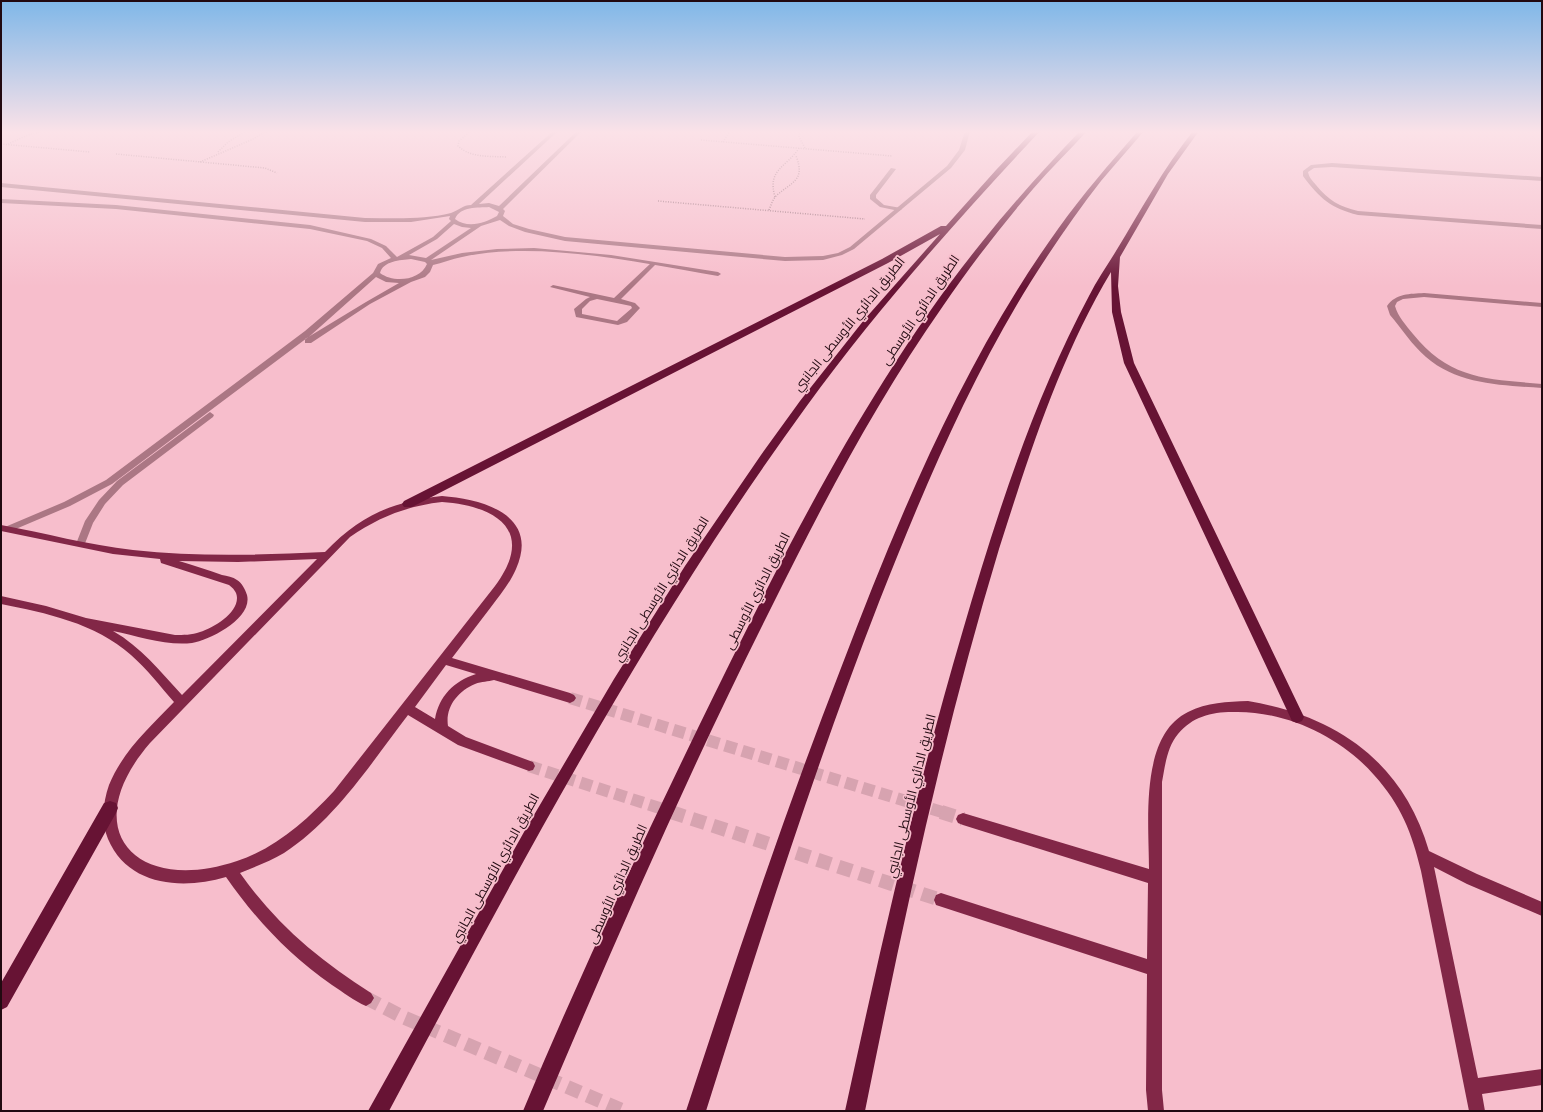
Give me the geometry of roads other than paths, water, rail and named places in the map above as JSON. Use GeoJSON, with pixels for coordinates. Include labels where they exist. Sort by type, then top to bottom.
{"type":"FeatureCollection","features":[{"type":"Feature","properties":{"kind":"highway","name":"الطريق الدائري الأوسطى الجانبي"},"geometry":{"type":"LineString","coordinates":[[378,1111],[483,920],[581,748],[692,566],[763,460],[817,385],[876,310],[988,183]]}},
{"type":"Feature","properties":{"kind":"highway","name":"الطريق الدائري الأوسطى"},"geometry":{"type":"LineString","coordinates":[[533,1111],[621,910],[695,751],[774,589],[845,457],[903,361],[957,281],[1035,183]]}},
{"type":"Feature","properties":{"kind":"highway"},"geometry":{"type":"LineString","coordinates":[[696,1111],[747,954],[833,705],[867,615],[925,477],[973,377],[1035,270],[1097,183]]}},
{"type":"Feature","properties":{"kind":"highway","name":"الطريق الدائري الأوسطى الجانبي"},"geometry":{"type":"LineString","coordinates":[[855,1111],[878,999],[926,794],[962,656],[1010,497],[1049,393],[1084,314],[1100,282],[1158,183]]}},
{"type":"Feature","properties":{"kind":"highway"},"geometry":{"type":"LineString","coordinates":[[408,504],[900,253],[955,221]]}},
{"type":"Feature","properties":{"kind":"highway"},"geometry":{"type":"LineString","coordinates":[[1118,253],[1114,284],[1115,302],[1117,321],[1129,363],[1297,718]]}},
{"type":"Feature","properties":{"kind":"highway"},"geometry":{"type":"LineString","coordinates":[[1,1001],[110,808]]}},
{"type":"Feature","properties":{"kind":"main road"},"geometry":{"type":"LineString","coordinates":[[453,499],[473,502],[486,506],[498,512],[507,520],[513,530],[516,540],[516,552],[513,565],[507,577],[407,708],[319,817],[300,834],[278,849],[254,861],[229,870],[204,875],[180,876],[158,874],[140,867],[125,856],[115,843],[110,826],[110,808],[113,790],[122,771],[134,752],[181,702],[327,555],[360,525],[381,514],[408,504],[425,500],[453,499]]}},
{"type":"Feature","properties":{"kind":"main road"},"geometry":{"type":"LineString","coordinates":[[4,528],[81,544],[150,555],[200,559],[253,559],[327,555]]}},
{"type":"Feature","properties":{"kind":"main road"},"geometry":{"type":"LineString","coordinates":[[1,600],[43,608],[87,622],[175,639],[188,639],[216,630],[237,612],[242,603],[243,594],[240,587],[233,582],[150,555]]}},
{"type":"Feature","properties":{"kind":"main road"},"geometry":{"type":"LineString","coordinates":[[87,622],[117,638],[145,662],[181,702]]}},
{"type":"Feature","properties":{"kind":"main road"},"geometry":{"type":"LineString","coordinates":[[444,660],[570,698]]}},
{"type":"Feature","properties":{"kind":"main road"},"geometry":{"type":"LineString","coordinates":[[442,730],[440,722],[441,714],[450,696],[467,683],[488,676],[498,676]]}},
{"type":"Feature","properties":{"kind":"main road"},"geometry":{"type":"LineString","coordinates":[[1156,1111],[1154,1090],[1154,970],[1156,782],[1162,748],[1170,734],[1181,722],[1196,714],[1213,708],[1253,706],[1297,718],[1342,740],[1381,773],[1409,813],[1424,854],[1477,1111]]}},
{"type":"Feature","properties":{"kind":"main road"},"geometry":{"type":"LineString","coordinates":[[407,708],[442,730],[483,750],[530,766]]}},
{"type":"Feature","properties":{"kind":"main road"},"geometry":{"type":"LineString","coordinates":[[963,819],[1155,878]]}},
{"type":"Feature","properties":{"kind":"main road"},"geometry":{"type":"LineString","coordinates":[[1424,854],[1472,879],[1542,910]]}},
{"type":"Feature","properties":{"kind":"main road"},"geometry":{"type":"LineString","coordinates":[[229,870],[253,904],[272,926],[299,952],[330,976],[366,998]]}},
{"type":"Feature","properties":{"kind":"main road"},"geometry":{"type":"LineString","coordinates":[[941,900],[1154,970]]}},
{"type":"Feature","properties":{"kind":"main road"},"geometry":{"type":"LineString","coordinates":[[1472,1087],[1542,1077]]}},
{"type":"Feature","properties":{"kind":"street"},"geometry":{"type":"LineString","coordinates":[[1,185],[365,220],[411,220],[454,214],[473,206],[499,183]]}},
{"type":"Feature","properties":{"kind":"street"},"geometry":{"type":"LineString","coordinates":[[500,209],[527,183]]}},
{"type":"Feature","properties":{"kind":"street"},"geometry":{"type":"LineString","coordinates":[[882,183],[872,195],[873,199],[882,206],[899,209]]}},
{"type":"Feature","properties":{"kind":"street"},"geometry":{"type":"LineString","coordinates":[[500,217],[512,225],[527,231],[565,239],[805,260],[840,254],[852,248],[929,183]]}},
{"type":"Feature","properties":{"kind":"street"},"geometry":{"type":"LineString","coordinates":[[1311,183],[1325,200],[1338,208],[1358,213],[1542,227]]}},
{"type":"Feature","properties":{"kind":"street"},"geometry":{"type":"LineString","coordinates":[[1,201],[116,207],[310,227],[369,240],[384,247],[398,258],[415,257],[428,262],[463,254],[505,250],[577,254],[718,274]]}},
{"type":"Feature","properties":{"kind":"street"},"geometry":{"type":"LineString","coordinates":[[473,206],[489,205],[500,209]]}},
{"type":"Feature","properties":{"kind":"street"},"geometry":{"type":"LineString","coordinates":[[428,262],[467,232],[500,217],[502,211],[500,209]]}},
{"type":"Feature","properties":{"kind":"street"},"geometry":{"type":"LineString","coordinates":[[454,214],[452,219],[454,221]]}},
{"type":"Feature","properties":{"kind":"street"},"geometry":{"type":"LineString","coordinates":[[4,528],[67,504],[109,482],[308,333],[376,274],[380,265],[398,258],[435,238],[454,221]]}},
{"type":"Feature","properties":{"kind":"street"},"geometry":{"type":"LineString","coordinates":[[454,221],[466,225],[483,224]]}},
{"type":"Feature","properties":{"kind":"street"},"geometry":{"type":"LineString","coordinates":[[81,544],[92,518],[102,502],[120,483],[317,335],[372,300],[425,273],[430,268],[428,262]]}},
{"type":"Feature","properties":{"kind":"street"},"geometry":{"type":"LineString","coordinates":[[616,300],[653,264]]}},
{"type":"Feature","properties":{"kind":"street"},"geometry":{"type":"LineString","coordinates":[[376,274],[380,278],[387,281],[409,280]]}},
{"type":"Feature","properties":{"kind":"street"},"geometry":{"type":"LineString","coordinates":[[553,287],[633,304],[636,308],[624,320],[618,323],[581,316],[577,313],[578,309],[588,300],[600,297]]}},
{"type":"Feature","properties":{"kind":"street"},"geometry":{"type":"LineString","coordinates":[[1542,306],[1424,295],[1401,297],[1394,301],[1391,306],[1393,313],[1428,355],[1447,368],[1489,381],[1542,386]]}},
{"type":"Feature","properties":{"kind":"tunnel"},"geometry":{"type":"LineString","coordinates":[[570,698],[945,813]]}},
{"type":"Feature","properties":{"kind":"tunnel"},"geometry":{"type":"LineString","coordinates":[[529,766],[675,813]]}},
{"type":"Feature","properties":{"kind":"tunnel"},"geometry":{"type":"LineString","coordinates":[[671,812],[941,900]]}},
{"type":"Feature","properties":{"kind":"tunnel"},"geometry":{"type":"LineString","coordinates":[[941,812],[963,819]]}},
{"type":"Feature","properties":{"kind":"tunnel"},"geometry":{"type":"LineString","coordinates":[[366,998],[405,1018],[624,1111]]}}]}
